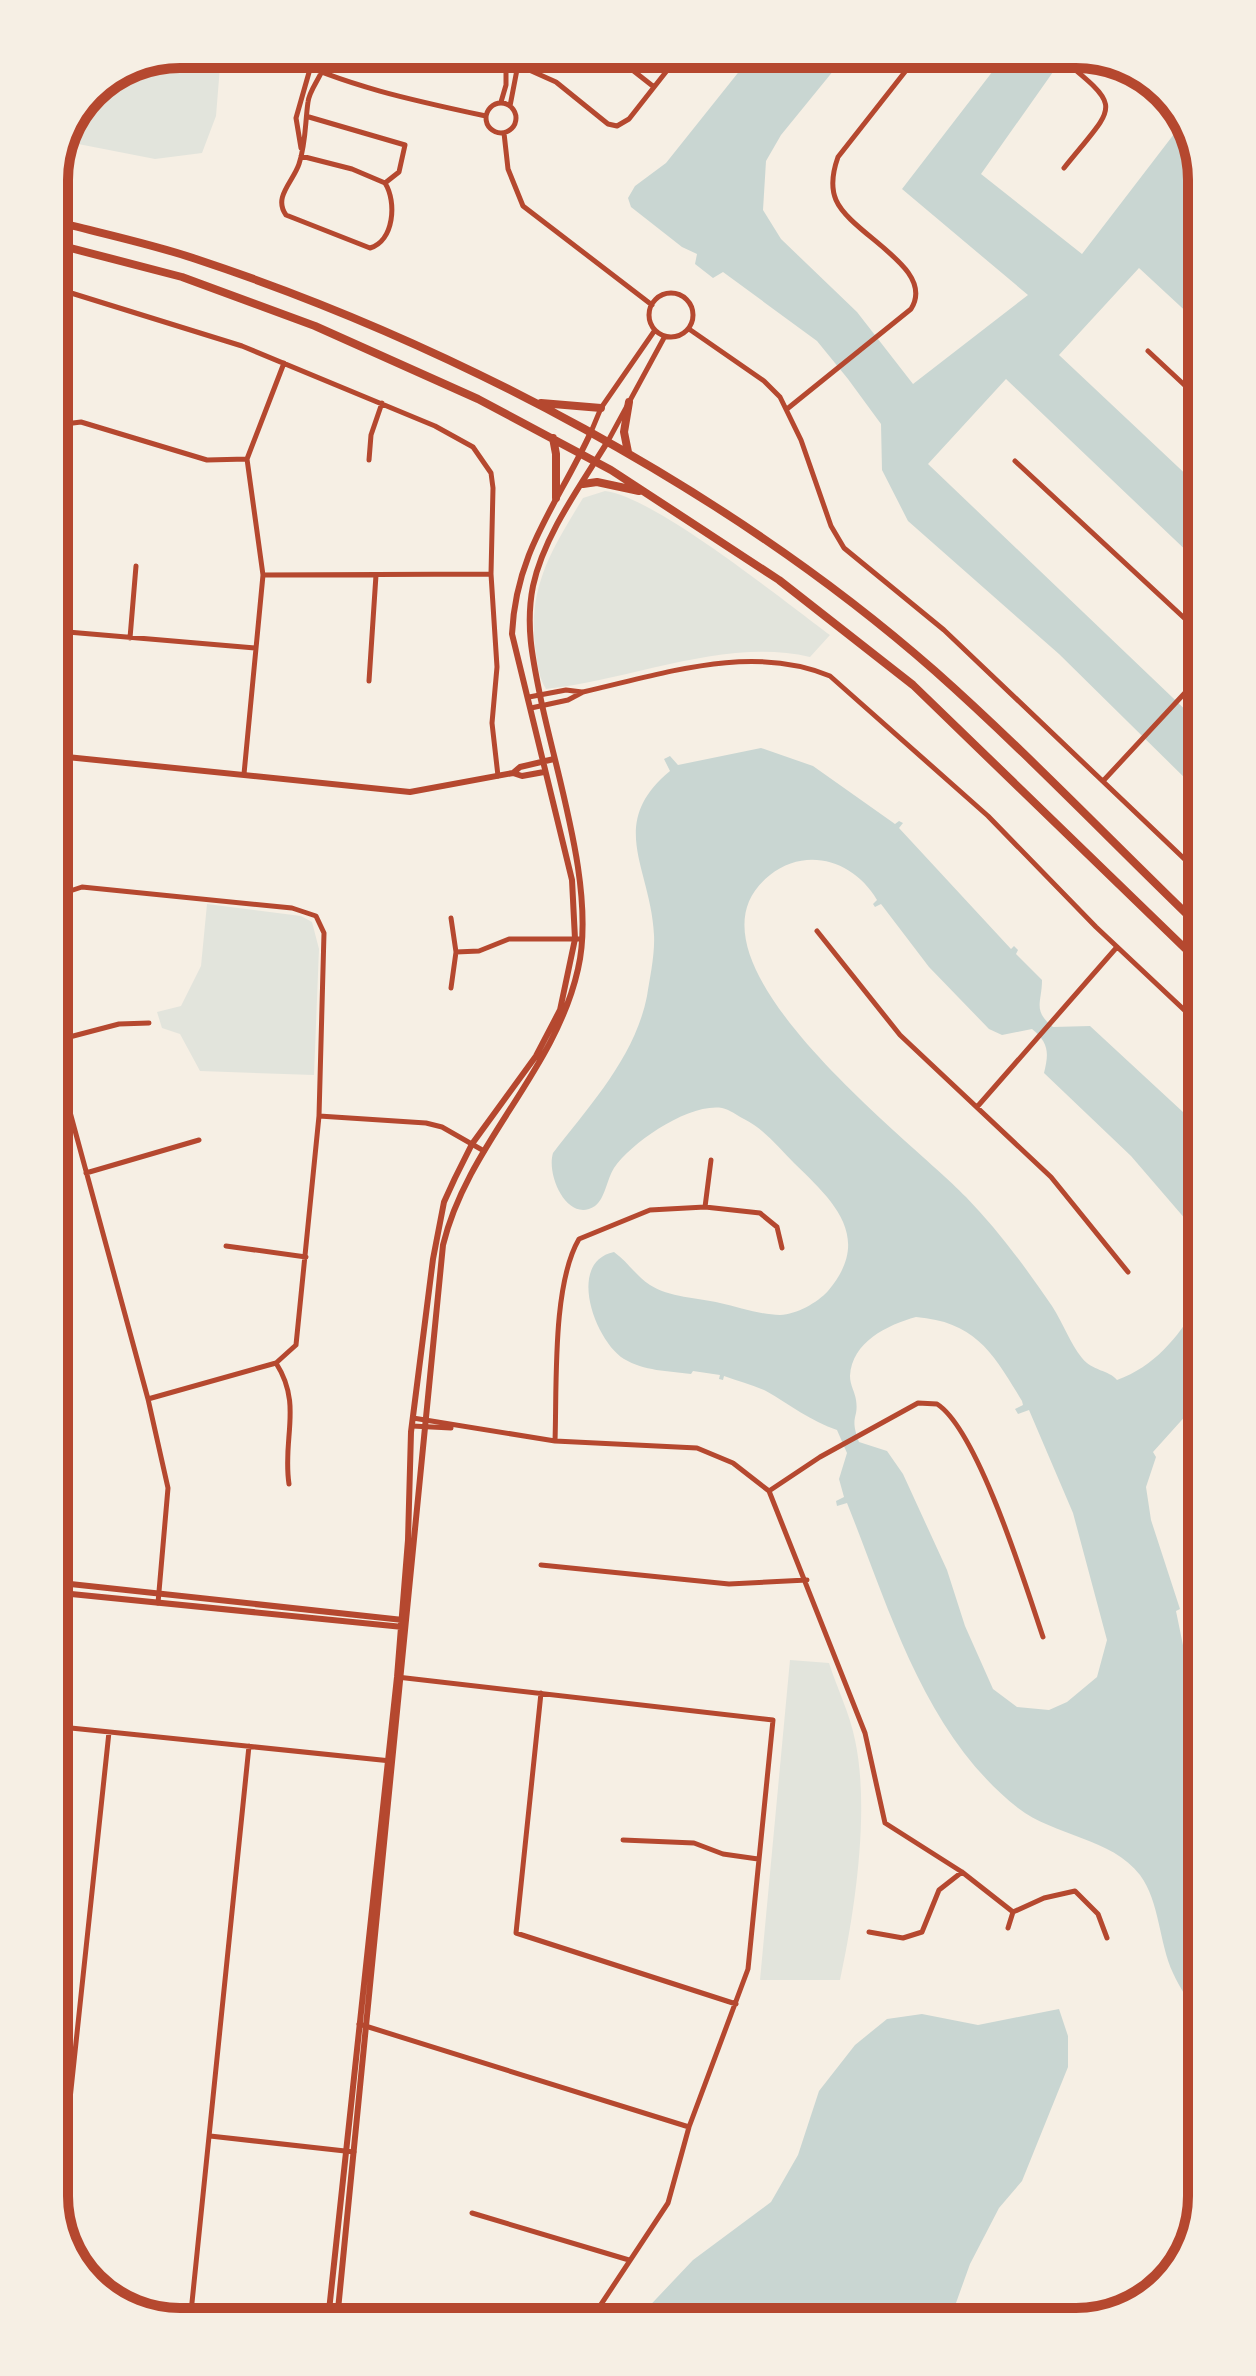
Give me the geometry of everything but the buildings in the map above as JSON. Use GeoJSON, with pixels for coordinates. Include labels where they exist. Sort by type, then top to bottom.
{"type":"FeatureCollection","features":[{"type":"Feature","properties":{"kind":"highway"},"geometry":{"type":"LineString","coordinates":[[68,225],[190,257],[323,305],[533,402],[608,441],[830,588],[935,671],[1188,915]]}},
{"type":"Feature","properties":{"kind":"highway"},"geometry":{"type":"LineString","coordinates":[[68,247],[182,277],[315,326],[478,399],[582,452],[779,580],[913,685],[1188,951]]}},
{"type":"Feature","properties":{"kind":"highway"},"geometry":{"type":"LineString","coordinates":[[533,402],[601,408]]}},
{"type":"Feature","properties":{"kind":"highway"},"geometry":{"type":"LineString","coordinates":[[629,402],[624,432],[629,454]]}},
{"type":"Feature","properties":{"kind":"highway"},"geometry":{"type":"LineString","coordinates":[[553,438],[556,498]]}},
{"type":"Feature","properties":{"kind":"highway"},"geometry":{"type":"LineString","coordinates":[[583,484],[612,484],[647,493]]}},
{"type":"Feature","properties":{"kind":"street"},"geometry":{"type":"LineString","coordinates":[[504,133],[492,129],[486,116],[489,108],[501,102],[506,85],[506,68]]}},
{"type":"Feature","properties":{"kind":"street"},"geometry":{"type":"LineString","coordinates":[[510,106],[517,68]]}},
{"type":"Feature","properties":{"kind":"street"},"geometry":{"type":"LineString","coordinates":[[525,68],[556,82],[608,124],[617,126],[629,119],[669,68]]}},
{"type":"Feature","properties":{"kind":"street"},"geometry":{"type":"LineString","coordinates":[[630,68],[654,87]]}},
{"type":"Feature","properties":{"kind":"street"},"geometry":{"type":"LineString","coordinates":[[787,409],[911,309],[919,298],[917,285],[905,268],[848,218],[835,199],[832,176],[838,157],[908,68]]}},
{"type":"Feature","properties":{"kind":"street"},"geometry":{"type":"LineString","coordinates":[[1064,168],[1103,120],[1108,106],[1103,93],[1073,68]]}},
{"type":"Feature","properties":{"kind":"street"},"geometry":{"type":"LineString","coordinates":[[301,153],[296,118],[310,69],[410,100],[486,116]]}},
{"type":"Feature","properties":{"kind":"street"},"geometry":{"type":"LineString","coordinates":[[301,153],[385,183],[390,198],[389,233],[378,245],[370,248],[304,223],[286,215],[281,207],[280,200],[301,153],[310,95],[321,73]]}},
{"type":"Feature","properties":{"kind":"street"},"geometry":{"type":"LineString","coordinates":[[501,102],[510,106],[516,114],[516,123],[504,133]]}},
{"type":"Feature","properties":{"kind":"street"},"geometry":{"type":"LineString","coordinates":[[309,117],[405,145],[399,172],[385,183]]}},
{"type":"Feature","properties":{"kind":"street"},"geometry":{"type":"LineString","coordinates":[[504,133],[508,169],[523,206],[633,294],[652,305]]}},
{"type":"Feature","properties":{"kind":"street"},"geometry":{"type":"LineString","coordinates":[[68,292],[183,327],[284,363],[460,438],[482,458],[491,473],[493,488],[491,574],[497,667],[492,723],[498,776]]}},
{"type":"Feature","properties":{"kind":"street"},"geometry":{"type":"LineString","coordinates":[[666,294],[683,297],[693,311],[689,329],[681,335],[665,336],[655,330],[651,322],[652,305],[666,294]]}},
{"type":"Feature","properties":{"kind":"street"},"geometry":{"type":"LineString","coordinates":[[689,329],[764,381],[787,409],[831,526],[844,548],[944,630],[1188,862]]}},
{"type":"Feature","properties":{"kind":"street"},"geometry":{"type":"LineString","coordinates":[[404,1624],[412,1422],[444,1202],[472,1144],[536,1056],[560,1010],[578,939],[572,880],[512,634],[516,594],[524,560],[582,452],[601,408],[655,330]]}},
{"type":"Feature","properties":{"kind":"street"},"geometry":{"type":"LineString","coordinates":[[338,2308],[350,2152],[443,1245],[450,1217],[484,1151],[543,1059],[565,1014],[578,939],[579,877],[530,655],[533,589],[548,545],[665,336]]}},
{"type":"Feature","properties":{"kind":"street"},"geometry":{"type":"LineString","coordinates":[[1148,351],[1188,388]]}},
{"type":"Feature","properties":{"kind":"street"},"geometry":{"type":"LineString","coordinates":[[244,774],[263,575],[247,459],[284,363]]}},
{"type":"Feature","properties":{"kind":"street"},"geometry":{"type":"LineString","coordinates":[[369,460],[371,435],[382,403]]}},
{"type":"Feature","properties":{"kind":"street"},"geometry":{"type":"LineString","coordinates":[[68,424],[81,422],[207,460],[247,459]]}},
{"type":"Feature","properties":{"kind":"street"},"geometry":{"type":"LineString","coordinates":[[1015,461],[1188,622]]}},
{"type":"Feature","properties":{"kind":"street"},"geometry":{"type":"LineString","coordinates":[[130,638],[136,566]]}},
{"type":"Feature","properties":{"kind":"street"},"geometry":{"type":"LineString","coordinates":[[263,575],[491,574]]}},
{"type":"Feature","properties":{"kind":"street"},"geometry":{"type":"LineString","coordinates":[[369,681],[376,575]]}},
{"type":"Feature","properties":{"kind":"street"},"geometry":{"type":"LineString","coordinates":[[68,632],[255,648]]}},
{"type":"Feature","properties":{"kind":"street"},"geometry":{"type":"LineString","coordinates":[[531,708],[583,692],[746,660],[800,664],[830,676],[988,816],[1117,947],[1188,1014]]}},
{"type":"Feature","properties":{"kind":"street"},"geometry":{"type":"LineString","coordinates":[[529,697],[566,690],[583,692]]}},
{"type":"Feature","properties":{"kind":"street"},"geometry":{"type":"LineString","coordinates":[[1104,780],[1188,690]]}},
{"type":"Feature","properties":{"kind":"street"},"geometry":{"type":"LineString","coordinates":[[68,757],[410,792],[513,773],[520,767],[554,759]]}},
{"type":"Feature","properties":{"kind":"street"},"geometry":{"type":"LineString","coordinates":[[513,773],[522,776],[556,770]]}},
{"type":"Feature","properties":{"kind":"street"},"geometry":{"type":"LineString","coordinates":[[68,892],[82,887],[292,908],[316,916],[326,945],[319,1116],[296,1345],[276,1363],[148,1399]]}},
{"type":"Feature","properties":{"kind":"street"},"geometry":{"type":"LineString","coordinates":[[451,918],[456,952],[451,988]]}},
{"type":"Feature","properties":{"kind":"street"},"geometry":{"type":"LineString","coordinates":[[817,931],[900,1035],[1051,1177],[1128,1272]]}},
{"type":"Feature","properties":{"kind":"street"},"geometry":{"type":"LineString","coordinates":[[456,952],[479,951],[509,939],[578,939]]}},
{"type":"Feature","properties":{"kind":"street"},"geometry":{"type":"LineString","coordinates":[[977,1107],[1117,947]]}},
{"type":"Feature","properties":{"kind":"street"},"geometry":{"type":"LineString","coordinates":[[68,1037],[119,1024],[149,1023]]}},
{"type":"Feature","properties":{"kind":"street"},"geometry":{"type":"LineString","coordinates":[[68,1106],[148,1399],[168,1488],[158,1603]]}},
{"type":"Feature","properties":{"kind":"street"},"geometry":{"type":"LineString","coordinates":[[319,1116],[426,1123],[442,1127],[484,1151]]}},
{"type":"Feature","properties":{"kind":"street"},"geometry":{"type":"LineString","coordinates":[[86,1173],[199,1140]]}},
{"type":"Feature","properties":{"kind":"street"},"geometry":{"type":"LineString","coordinates":[[705,1207],[711,1160]]}},
{"type":"Feature","properties":{"kind":"street"},"geometry":{"type":"LineString","coordinates":[[555,1441],[559,1335],[567,1267],[579,1239],[650,1210],[705,1207],[760,1213],[777,1227],[782,1248]]}},
{"type":"Feature","properties":{"kind":"street"},"geometry":{"type":"LineString","coordinates":[[226,1246],[306,1257]]}},
{"type":"Feature","properties":{"kind":"street"},"geometry":{"type":"LineString","coordinates":[[276,1363],[287,1381],[292,1401],[285,1463],[289,1484]]}},
{"type":"Feature","properties":{"kind":"street"},"geometry":{"type":"LineString","coordinates":[[769,1491],[820,1457],[918,1403],[930,1402],[943,1408],[971,1450],[1002,1517],[1043,1637]]}},
{"type":"Feature","properties":{"kind":"street"},"geometry":{"type":"LineString","coordinates":[[412,1422],[555,1441],[697,1448],[733,1463],[769,1491],[807,1580],[865,1733],[885,1823],[962,1872],[1013,1912]]}},
{"type":"Feature","properties":{"kind":"street"},"geometry":{"type":"LineString","coordinates":[[541,1565],[729,1584],[807,1580]]}},
{"type":"Feature","properties":{"kind":"street"},"geometry":{"type":"LineString","coordinates":[[68,1584],[404,1624]]}},
{"type":"Feature","properties":{"kind":"street"},"geometry":{"type":"LineString","coordinates":[[68,1594],[404,1624]]}},
{"type":"Feature","properties":{"kind":"street"},"geometry":{"type":"LineString","coordinates":[[400,1677],[773,1720],[748,1969],[689,2127],[668,2203],[598,2308]]}},
{"type":"Feature","properties":{"kind":"street"},"geometry":{"type":"LineString","coordinates":[[541,1693],[516,1933],[736,2004]]}},
{"type":"Feature","properties":{"kind":"street"},"geometry":{"type":"LineString","coordinates":[[68,1728],[391,1761]]}},
{"type":"Feature","properties":{"kind":"street"},"geometry":{"type":"LineString","coordinates":[[68,2118],[109,1732]]}},
{"type":"Feature","properties":{"kind":"street"},"geometry":{"type":"LineString","coordinates":[[192,2308],[249,1746]]}},
{"type":"Feature","properties":{"kind":"street"},"geometry":{"type":"LineString","coordinates":[[623,1840],[694,1843],[723,1854],[758,1859]]}},
{"type":"Feature","properties":{"kind":"street"},"geometry":{"type":"LineString","coordinates":[[869,1932],[903,1938],[922,1932],[939,1890],[962,1872]]}},
{"type":"Feature","properties":{"kind":"street"},"geometry":{"type":"LineString","coordinates":[[1008,1928],[1013,1912],[1044,1898],[1075,1891],[1098,1914],[1107,1938]]}},
{"type":"Feature","properties":{"kind":"street"},"geometry":{"type":"LineString","coordinates":[[363,2025],[689,2127]]}},
{"type":"Feature","properties":{"kind":"street"},"geometry":{"type":"LineString","coordinates":[[210,2136],[350,2152]]}},
{"type":"Feature","properties":{"kind":"street"},"geometry":{"type":"LineString","coordinates":[[330,2308],[350,2152]]}},
{"type":"Feature","properties":{"kind":"street"},"geometry":{"type":"LineString","coordinates":[[472,2213],[629,2260]]}},
{"type":"Feature","properties":{"kind":"shaded area"},"geometry":{"type":"Polygon","coordinates":[[[220,68],[216,116],[202,153],[155,159],[75,143],[91,112],[106,96],[137,77],[158,70],[220,68]]]}},
{"type":"Feature","properties":{"kind":"shaded area"},"geometry":{"type":"Polygon","coordinates":[[[742,68],[836,68],[781,135],[766,161],[763,210],[781,239],[857,312],[913,384],[1028,295],[902,189],[995,68],[1048,68],[1053,72],[981,174],[1082,254],[1176,131],[1186,158],[1188,180],[1188,215],[1183,224],[1188,229],[1188,313],[1139,268],[1059,355],[1188,476],[1188,552],[1006,379],[928,464],[1188,712],[1188,781],[1059,654],[908,521],[882,470],[881,424],[817,341],[723,272],[713,278],[695,264],[697,254],[682,247],[631,207],[628,198],[635,186],[666,163],[742,68]]]}},
{"type":"Feature","properties":{"kind":"shaded area"},"geometry":{"type":"Polygon","coordinates":[[[605,491],[627,497],[686,530],[830,635],[810,657],[778,652],[712,656],[546,689],[538,668],[534,631],[538,590],[551,554],[583,498],[605,491]]]}},
{"type":"Feature","properties":{"kind":"shaded area"},"geometry":{"type":"Polygon","coordinates":[[[761,748],[813,766],[895,824],[899,821],[903,823],[899,828],[1011,949],[1014,946],[1018,950],[1016,954],[1042,980],[1040,1011],[1046,1021],[1053,1027],[1090,1026],[1188,1117],[1188,1222],[1131,1156],[1044,1073],[1046,1049],[1038,1034],[1032,1029],[1002,1035],[989,1029],[929,967],[881,904],[875,907],[873,904],[877,900],[856,876],[829,862],[799,861],[770,875],[746,910],[749,952],[772,998],[809,1046],[853,1093],[966,1197],[989,1223],[1056,1312],[1086,1362],[1117,1380],[1154,1359],[1188,1319],[1188,1413],[1153,1452],[1156,1457],[1146,1487],[1151,1520],[1180,1609],[1176,1611],[1188,1665],[1188,1999],[1173,1973],[1152,1897],[1140,1875],[1114,1853],[1048,1825],[1018,1808],[985,1778],[934,1707],[895,1627],[847,1503],[837,1506],[836,1501],[844,1497],[839,1479],[847,1453],[837,1430],[810,1418],[766,1391],[724,1376],[723,1380],[719,1379],[720,1375],[665,1371],[632,1363],[613,1350],[595,1320],[588,1286],[591,1270],[599,1259],[614,1252],[657,1289],[780,1315],[812,1304],[828,1291],[841,1272],[847,1253],[847,1237],[842,1221],[822,1191],[764,1133],[725,1109],[709,1108],[694,1112],[647,1136],[614,1168],[595,1206],[576,1209],[561,1195],[556,1185],[553,1153],[622,1060],[641,1018],[647,996],[654,935],[636,829],[640,810],[651,791],[670,771],[664,759],[670,756],[678,765],[761,748]],[[916,1317],[883,1330],[864,1344],[852,1364],[850,1376],[856,1400],[856,1434],[859,1442],[887,1451],[903,1474],[947,1570],[965,1626],[993,1689],[1017,1707],[1049,1710],[1067,1702],[1097,1677],[1107,1640],[1073,1513],[1029,1410],[1018,1414],[1015,1409],[1023,1405],[1022,1401],[1002,1368],[981,1343],[954,1325],[916,1317]]]}},
{"type":"Feature","properties":{"kind":"shaded area"},"geometry":{"type":"Polygon","coordinates":[[[207,904],[301,916],[312,922],[319,949],[314,1075],[200,1071],[180,1034],[162,1028],[157,1012],[181,1006],[201,966],[207,904]]]}},
{"type":"Feature","properties":{"kind":"shaded area"},"geometry":{"type":"Polygon","coordinates":[[[790,1660],[829,1663],[855,1740],[861,1797],[859,1860],[840,1980],[760,1980],[790,1660]]]}},
{"type":"Feature","properties":{"kind":"shaded area"},"geometry":{"type":"Polygon","coordinates":[[[1059,2009],[1068,2036],[1068,2067],[1022,2181],[999,2208],[970,2264],[954,2308],[648,2308],[693,2260],[771,2202],[798,2155],[819,2091],[855,2045],[887,2019],[922,2014],[978,2025],[1059,2009]]]}}]}
